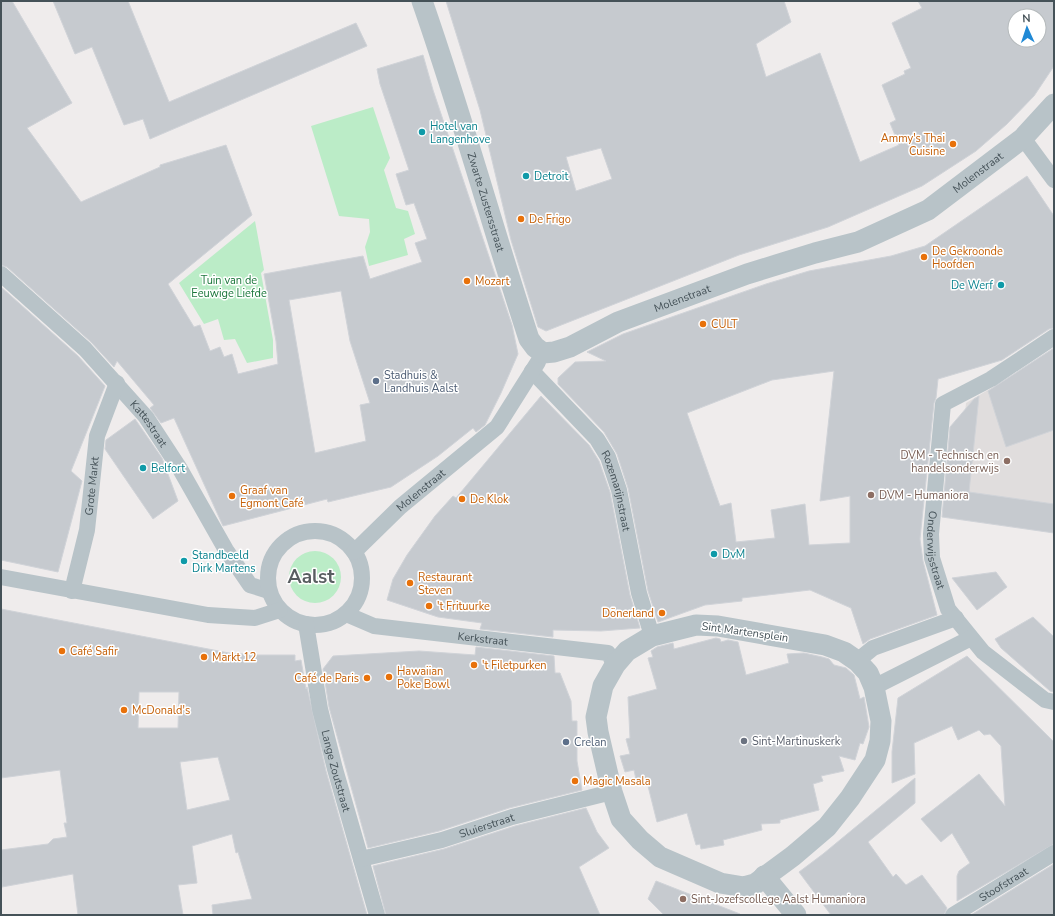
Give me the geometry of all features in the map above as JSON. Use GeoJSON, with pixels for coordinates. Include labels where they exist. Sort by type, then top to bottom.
{"type":"FeatureCollection","features":[{"type":"Feature","properties":{"kind":"street","name":"Zwarte Zustersstraat"},"geometry":{"type":"LineString","coordinates":[[422,1],[448,74],[488,203],[502,257],[529,339],[535,347],[543,353]]}},
{"type":"Feature","properties":{"kind":"street","name":"Molenstraat"},"geometry":{"type":"LineString","coordinates":[[354,552],[400,507],[497,427],[543,353],[554,352],[570,347],[618,322],[748,274],[815,253],[858,242],[928,210],[1023,138],[1054,104]]}},
{"type":"Feature","properties":{"kind":"street"},"geometry":{"type":"LineString","coordinates":[[1023,138],[1054,180]]}},
{"type":"Feature","properties":{"kind":"street","name":"Kattestraat"},"geometry":{"type":"LineString","coordinates":[[1,274],[85,349],[146,417],[180,469],[226,550],[250,584],[269,591]]}},
{"type":"Feature","properties":{"kind":"street","name":"Onderwijsstraat"},"geometry":{"type":"LineString","coordinates":[[1054,337],[991,378],[943,404],[931,534],[932,558],[948,609],[983,652],[1045,700],[1054,702]]}},
{"type":"Feature","properties":{"kind":"street","name":"Rozemarijnstraat"},"geometry":{"type":"LineString","coordinates":[[532,371],[597,439],[608,457],[619,490],[639,593],[652,636]]}},
{"type":"Feature","properties":{"kind":"street","name":"Grote Markt"},"geometry":{"type":"LineString","coordinates":[[72,590],[87,530],[98,436],[117,383]]}},
{"type":"Feature","properties":{"kind":"street"},"geometry":{"type":"LineString","coordinates":[[316,531],[331,533],[344,541],[354,552],[360,564],[362,578],[360,591],[346,614],[334,621],[320,625],[306,624],[292,619],[280,610],[269,591],[268,569],[276,551],[287,540],[300,533],[316,531]]}},
{"type":"Feature","properties":{"kind":"street"},"geometry":{"type":"LineString","coordinates":[[7,579],[208,615],[255,618],[280,610]]}},
{"type":"Feature","properties":{"kind":"street","name":"Kerkstraat"},"geometry":{"type":"LineString","coordinates":[[346,614],[374,626],[608,653],[615,664]]}},
{"type":"Feature","properties":{"kind":"street"},"geometry":{"type":"LineString","coordinates":[[857,661],[873,648],[956,618]]}},
{"type":"Feature","properties":{"kind":"street","name":"Lange Zoutstraat"},"geometry":{"type":"LineString","coordinates":[[306,624],[320,709],[333,762],[378,915]]}},
{"type":"Feature","properties":{"kind":"street","name":"Sint Martensplein"},"geometry":{"type":"LineString","coordinates":[[696,626],[718,626],[825,645],[844,652],[857,661],[868,673],[874,687],[882,721],[880,741],[875,760],[850,798],[827,827],[793,856],[755,884],[744,887],[720,883],[660,857],[640,840],[621,819],[612,792],[596,717],[603,686],[615,664],[628,650],[652,636],[696,626]]}},
{"type":"Feature","properties":{"kind":"street"},"geometry":{"type":"LineString","coordinates":[[874,687],[971,638]]}},
{"type":"Feature","properties":{"kind":"street","name":"Sluierstraat"},"geometry":{"type":"LineString","coordinates":[[361,859],[442,840],[512,817],[612,792]]}},
{"type":"Feature","properties":{"kind":"street","name":"Stoofstraat"},"geometry":{"type":"LineString","coordinates":[[953,915],[1054,853]]}},
{"type":"Feature","properties":{"kind":"street"},"geometry":{"type":"LineString","coordinates":[[764,876],[796,915]]}},
{"type":"Feature","properties":{"kind":"shaded area","name":"DVM - Technisch en handelsonderwijs"},"geometry":{"type":"Polygon","coordinates":[[[1054,351],[1054,533],[954,518],[966,403],[1054,351]]]}},
{"type":"Feature","properties":{"kind":"green space"},"geometry":{"type":"Polygon","coordinates":[[[373,107],[390,158],[384,170],[396,208],[408,211],[415,234],[404,239],[408,255],[369,266],[365,247],[370,232],[369,219],[339,216],[311,126],[373,107]]]}},
{"type":"Feature","properties":{"kind":"green space","name":"Tuin van de Eeuwige Liefde"},"geometry":{"type":"Polygon","coordinates":[[[255,221],[264,270],[261,273],[273,340],[273,358],[247,363],[235,339],[224,340],[218,319],[204,324],[179,283],[255,221]]]}},
{"type":"Feature","properties":{"kind":"green space"},"geometry":{"type":"Polygon","coordinates":[[[310,551],[320,551],[334,558],[341,572],[341,582],[334,596],[320,603],[310,603],[300,599],[293,592],[289,582],[289,572],[293,562],[300,555],[310,551]]]}},
{"type":"Feature","properties":{"kind":"building"},"geometry":{"type":"Polygon","coordinates":[[[1,1],[12,1],[72,103],[27,128],[81,202],[160,167],[160,165],[226,145],[252,215],[168,284],[194,327],[200,325],[210,351],[220,347],[224,357],[232,354],[238,374],[278,364],[276,341],[264,274],[363,256],[370,279],[422,262],[415,243],[427,239],[414,203],[406,205],[396,174],[409,170],[380,84],[377,69],[423,55],[433,90],[512,325],[518,354],[485,425],[476,432],[473,428],[438,456],[391,487],[328,502],[327,499],[223,526],[174,418],[161,423],[150,408],[154,405],[117,361],[114,367],[91,342],[7,267],[1,265],[1,1]],[[341,291],[289,300],[315,453],[366,441],[360,405],[370,403],[350,341],[341,291]]]}},
{"type":"Feature","properties":{"kind":"building"},"geometry":{"type":"Polygon","coordinates":[[[53,1],[128,1],[169,102],[356,23],[367,46],[150,139],[143,119],[124,125],[92,47],[75,54],[53,1]]]}},
{"type":"Feature","properties":{"kind":"building"},"geometry":{"type":"Polygon","coordinates":[[[446,1],[784,1],[791,22],[756,44],[766,77],[820,53],[860,162],[899,145],[890,123],[896,120],[882,85],[905,74],[904,71],[911,68],[892,23],[922,8],[918,1],[1054,1],[1054,66],[1034,96],[1007,124],[976,151],[922,186],[828,227],[739,255],[546,331],[538,327],[511,240],[480,110],[446,1]],[[601,148],[566,157],[576,191],[612,179],[601,148]]]}},
{"type":"Feature","properties":{"kind":"building"},"geometry":{"type":"Polygon","coordinates":[[[1027,176],[1054,216],[1054,328],[1049,329],[1002,360],[938,379],[934,403],[920,539],[923,561],[937,615],[870,639],[863,644],[851,608],[810,590],[742,598],[742,601],[705,605],[658,622],[648,591],[628,488],[617,454],[604,432],[558,384],[558,378],[575,362],[606,361],[587,352],[623,334],[766,284],[809,271],[891,256],[925,246],[1027,176]],[[834,371],[772,380],[687,413],[720,506],[731,503],[736,542],[775,538],[771,510],[805,504],[809,545],[850,543],[850,496],[820,501],[834,371]]]}},
{"type":"Feature","properties":{"kind":"building"},"geometry":{"type":"Polygon","coordinates":[[[1,287],[78,356],[105,386],[71,471],[82,481],[58,572],[1,560],[1,287]]]}},
{"type":"Feature","properties":{"kind":"building"},"geometry":{"type":"Polygon","coordinates":[[[1054,348],[1054,430],[1006,447],[988,391],[1054,348]]]}},
{"type":"Feature","properties":{"kind":"building"},"geometry":{"type":"Polygon","coordinates":[[[541,396],[589,445],[599,461],[610,492],[630,595],[640,628],[601,631],[553,630],[553,637],[480,629],[482,623],[438,617],[387,600],[393,579],[407,555],[435,516],[453,496],[456,498],[541,396]]]}},
{"type":"Feature","properties":{"kind":"building"},"geometry":{"type":"Polygon","coordinates":[[[979,396],[969,492],[1054,504],[1054,533],[942,517],[950,427],[974,399],[979,396]]]}},
{"type":"Feature","properties":{"kind":"building","name":"Belfort"},"geometry":{"type":"Polygon","coordinates":[[[135,419],[162,458],[178,501],[153,519],[105,449],[106,440],[135,419]]]}},
{"type":"Feature","properties":{"kind":"building"},"geometry":{"type":"Polygon","coordinates":[[[996,572],[1007,587],[977,610],[952,578],[996,572]]]}},
{"type":"Feature","properties":{"kind":"building"},"geometry":{"type":"Polygon","coordinates":[[[1,609],[229,653],[295,655],[295,661],[301,660],[306,689],[307,687],[326,771],[367,915],[213,915],[212,905],[252,899],[238,852],[236,853],[232,834],[192,846],[197,883],[178,885],[183,915],[78,915],[73,874],[2,887],[1,850],[48,844],[53,839],[67,837],[64,823],[67,823],[60,770],[1,778],[1,609]],[[139,692],[138,728],[178,728],[179,692],[139,692]],[[218,757],[180,762],[187,810],[230,800],[218,757]]]}},
{"type":"Feature","properties":{"kind":"building"},"geometry":{"type":"Polygon","coordinates":[[[1033,617],[1054,637],[1054,692],[1050,691],[1001,648],[995,639],[1033,617]]]}},
{"type":"Feature","properties":{"kind":"building","name":"Sint-Martinuskerk"},"geometry":{"type":"Polygon","coordinates":[[[716,638],[720,639],[721,642],[728,640],[738,642],[746,675],[789,663],[787,654],[804,653],[822,657],[829,659],[834,665],[846,668],[854,675],[860,699],[864,697],[869,727],[863,744],[860,743],[855,760],[839,756],[844,771],[821,776],[823,781],[813,784],[819,810],[780,820],[780,823],[761,824],[762,830],[723,840],[724,845],[701,849],[700,844],[696,845],[687,813],[657,822],[647,782],[637,784],[634,770],[625,772],[620,756],[630,754],[626,739],[630,738],[628,697],[657,689],[648,658],[653,657],[651,651],[657,647],[673,643],[674,649],[716,638]]]}},
{"type":"Feature","properties":{"kind":"building"},"geometry":{"type":"Polygon","coordinates":[[[476,647],[554,656],[555,673],[560,673],[571,701],[572,721],[577,721],[577,761],[582,790],[509,808],[439,831],[368,848],[329,707],[323,669],[333,656],[419,651],[475,655],[476,647]]]}},
{"type":"Feature","properties":{"kind":"building"},"geometry":{"type":"Polygon","coordinates":[[[967,656],[1054,742],[1054,844],[957,901],[957,876],[959,871],[970,863],[952,833],[941,842],[921,819],[979,774],[1005,806],[1001,746],[990,734],[984,735],[979,730],[958,740],[952,726],[914,743],[915,774],[892,783],[892,752],[898,698],[967,656]]]}},
{"type":"Feature","properties":{"kind":"building"},"geometry":{"type":"Polygon","coordinates":[[[915,778],[915,803],[868,842],[893,877],[896,874],[906,885],[922,875],[947,908],[944,915],[831,915],[799,872],[915,778]]]}},
{"type":"Feature","properties":{"kind":"building"},"geometry":{"type":"Polygon","coordinates":[[[586,808],[597,832],[609,848],[579,867],[600,915],[386,915],[373,866],[444,849],[515,826],[586,808]]]}},
{"type":"Feature","properties":{"kind":"building"},"geometry":{"type":"Polygon","coordinates":[[[1054,864],[1054,915],[971,915],[1054,864]]]}},
{"type":"Feature","properties":{"kind":"building","name":"Sint-Jozefscollege Aalst Humaniora"},"geometry":{"type":"Polygon","coordinates":[[[656,881],[740,915],[664,915],[648,899],[656,881]]]}},
{"type":"Feature","properties":{"kind":"place","name":"Hotel van Langenhove"},"geometry":{"type":"Point","coordinates":[422,132]}},
{"type":"Feature","properties":{"kind":"place","name":"Ammy's Thai Cuisine"},"geometry":{"type":"Point","coordinates":[953,144]}},
{"type":"Feature","properties":{"kind":"place","name":"Detroit"},"geometry":{"type":"Point","coordinates":[526,176]}},
{"type":"Feature","properties":{"kind":"place","name":"De Frigo"},"geometry":{"type":"Point","coordinates":[521,219]}},
{"type":"Feature","properties":{"kind":"place","name":"De Gekroonde Hoofden"},"geometry":{"type":"Point","coordinates":[924,257]}},
{"type":"Feature","properties":{"kind":"place","name":"Mozart"},"geometry":{"type":"Point","coordinates":[467,281]}},
{"type":"Feature","properties":{"kind":"place","name":"De Werf"},"geometry":{"type":"Point","coordinates":[1001,285]}},
{"type":"Feature","properties":{"kind":"place","name":"CULT"},"geometry":{"type":"Point","coordinates":[703,324]}},
{"type":"Feature","properties":{"kind":"place","name":"Stadhuis & Landhuis Aalst"},"geometry":{"type":"Point","coordinates":[376,381]}},
{"type":"Feature","properties":{"kind":"place","name":"DVM - Technisch en handelsonderwijs"},"geometry":{"type":"Point","coordinates":[1007,461]}},
{"type":"Feature","properties":{"kind":"place","name":"Belfort"},"geometry":{"type":"Point","coordinates":[143,468]}},
{"type":"Feature","properties":{"kind":"place","name":"DVM - Humaniora"},"geometry":{"type":"Point","coordinates":[871,495]}},
{"type":"Feature","properties":{"kind":"place","name":"Graaf van Egmont Café"},"geometry":{"type":"Point","coordinates":[232,496]}},
{"type":"Feature","properties":{"kind":"place","name":"De Klok"},"geometry":{"type":"Point","coordinates":[462,499]}},
{"type":"Feature","properties":{"kind":"place","name":"DvM"},"geometry":{"type":"Point","coordinates":[714,554]}},
{"type":"Feature","properties":{"kind":"place","name":"Standbeeld Dirk Martens"},"geometry":{"type":"Point","coordinates":[184,561]}},
{"type":"Feature","properties":{"kind":"place","name":"Restaurant Steven"},"geometry":{"type":"Point","coordinates":[410,583]}},
{"type":"Feature","properties":{"kind":"place","name":"'t Frituurke"},"geometry":{"type":"Point","coordinates":[429,606]}},
{"type":"Feature","properties":{"kind":"place","name":"Dönerland"},"geometry":{"type":"Point","coordinates":[662,613]}},
{"type":"Feature","properties":{"kind":"place","name":"Café Safir"},"geometry":{"type":"Point","coordinates":[62,651]}},
{"type":"Feature","properties":{"kind":"place","name":"Markt 12"},"geometry":{"type":"Point","coordinates":[204,657]}},
{"type":"Feature","properties":{"kind":"place","name":"'t Filetpurken"},"geometry":{"type":"Point","coordinates":[474,665]}},
{"type":"Feature","properties":{"kind":"place","name":"Hawaiian Poke Bowl"},"geometry":{"type":"Point","coordinates":[389,677]}},
{"type":"Feature","properties":{"kind":"place","name":"Café de Paris"},"geometry":{"type":"Point","coordinates":[367,678]}},
{"type":"Feature","properties":{"kind":"place","name":"McDonald's"},"geometry":{"type":"Point","coordinates":[124,710]}},
{"type":"Feature","properties":{"kind":"place","name":"Sint-Martinuskerk"},"geometry":{"type":"Point","coordinates":[744,741]}},
{"type":"Feature","properties":{"kind":"place","name":"Crelan"},"geometry":{"type":"Point","coordinates":[566,742]}},
{"type":"Feature","properties":{"kind":"place","name":"Magic Masala"},"geometry":{"type":"Point","coordinates":[575,781]}},
{"type":"Feature","properties":{"kind":"place","name":"Sint-Jozefscollege Aalst Humaniora"},"geometry":{"type":"Point","coordinates":[683,899]}},
{"type":"Feature","properties":{"kind":"district","name":"Aalst"},"geometry":{"type":"Point","coordinates":[311,577]}}]}
